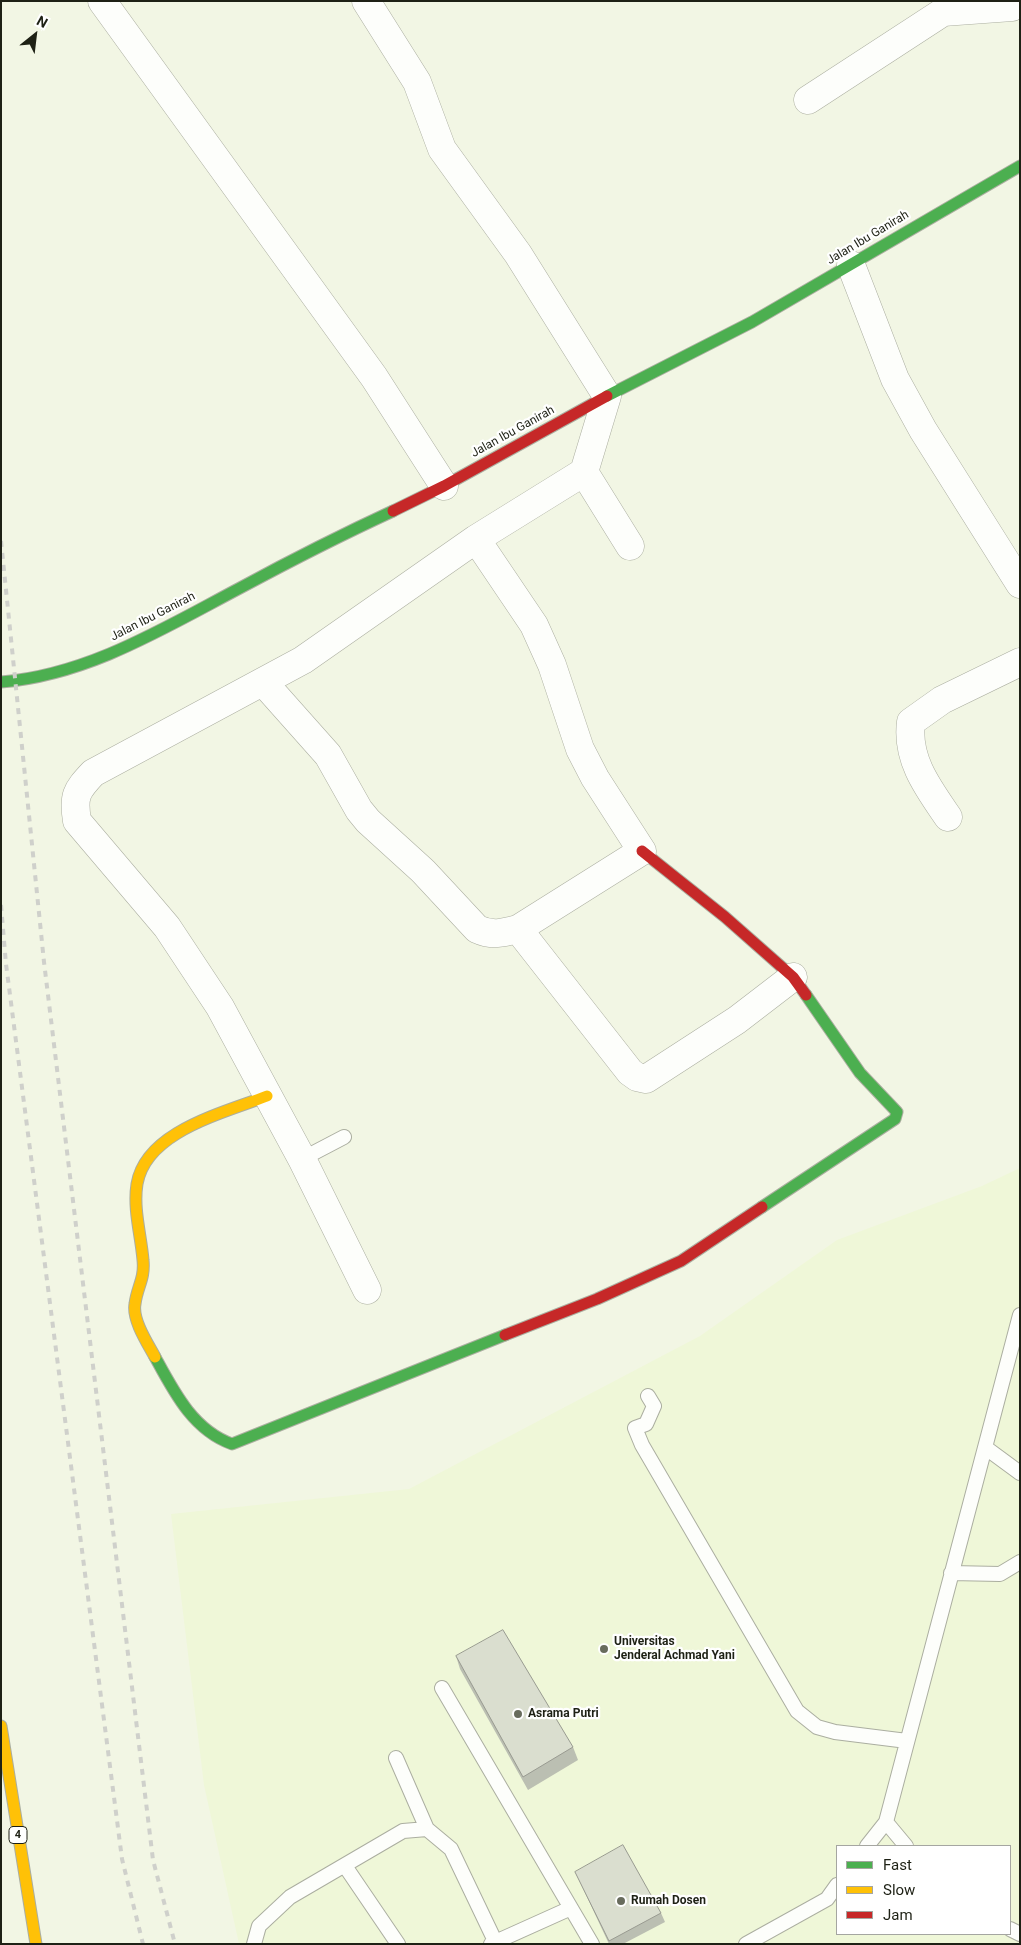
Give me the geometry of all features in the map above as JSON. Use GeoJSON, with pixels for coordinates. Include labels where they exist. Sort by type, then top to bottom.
{"type":"FeatureCollection","features":[{"type":"Feature","properties":{"kind":"main road","name":"Jalan Ibu Ganirah"},"geometry":{"type":"LineString","coordinates":[[1,682],[25,680],[94,661],[140,641],[316,547],[444,486],[607,396],[752,322],[1020,166]]}},
{"type":"Feature","properties":{"kind":"main road"},"geometry":{"type":"LineString","coordinates":[[267,1096],[180,1132],[163,1142],[148,1157],[138,1174],[136,1190],[144,1275],[134,1312],[152,1349],[193,1417],[219,1439],[232,1444],[597,1299],[681,1261],[895,1119],[897,1112],[892,1104],[860,1073],[793,977],[726,917],[642,851]]}},
{"type":"Feature","properties":{"kind":"main road","name":"4"},"geometry":{"type":"LineString","coordinates":[[1,1726],[36,1944]]}},
{"type":"Feature","properties":{"kind":"street"},"geometry":{"type":"LineString","coordinates":[[102,1],[374,377],[444,486]]}},
{"type":"Feature","properties":{"kind":"street"},"geometry":{"type":"LineString","coordinates":[[366,1],[418,82],[442,149],[518,254],[607,396],[584,472],[476,539],[303,660],[264,683],[93,773],[78,789],[74,804],[77,821],[167,927],[210,991],[302,1159],[366,1290]]}},
{"type":"Feature","properties":{"kind":"street"},"geometry":{"type":"LineString","coordinates":[[808,100],[943,12],[1014,9]]}},
{"type":"Feature","properties":{"kind":"street"},"geometry":{"type":"LineString","coordinates":[[851,265],[894,379],[923,430],[1020,584]]}},
{"type":"Feature","properties":{"kind":"street"},"geometry":{"type":"LineString","coordinates":[[584,472],[630,546]]}},
{"type":"Feature","properties":{"kind":"street"},"geometry":{"type":"LineString","coordinates":[[264,683],[328,755],[359,810],[368,821],[423,871],[476,929],[490,934],[518,929],[642,851],[595,778],[580,750],[552,666],[534,624],[476,539]]}},
{"type":"Feature","properties":{"kind":"street"},"geometry":{"type":"LineString","coordinates":[[948,817],[921,779],[908,738],[911,722],[942,700],[1020,662]]}},
{"type":"Feature","properties":{"kind":"street"},"geometry":{"type":"LineString","coordinates":[[518,929],[630,1072],[637,1077],[646,1079],[737,1020],[793,977]]}},
{"type":"Feature","properties":{"kind":"lane"},"geometry":{"type":"LineString","coordinates":[[302,1159],[344,1137]]}},
{"type":"Feature","properties":{"kind":"lane"},"geometry":{"type":"LineString","coordinates":[[868,1845],[886,1822],[1020,1315]]}},
{"type":"Feature","properties":{"kind":"lane"},"geometry":{"type":"LineString","coordinates":[[648,1396],[654,1406],[646,1424],[635,1428],[642,1445],[797,1711],[817,1727],[835,1732],[907,1741]]}},
{"type":"Feature","properties":{"kind":"lane"},"geometry":{"type":"LineString","coordinates":[[986,1448],[1020,1473]]}},
{"type":"Feature","properties":{"kind":"lane"},"geometry":{"type":"LineString","coordinates":[[951,1573],[1000,1574],[1020,1562]]}},
{"type":"Feature","properties":{"kind":"lane"},"geometry":{"type":"LineString","coordinates":[[442,1688],[592,1944]]}},
{"type":"Feature","properties":{"kind":"lane"},"geometry":{"type":"LineString","coordinates":[[396,1758],[427,1829],[450,1849],[493,1942],[571,1908]]}},
{"type":"Feature","properties":{"kind":"lane"},"geometry":{"type":"LineString","coordinates":[[886,1822],[905,1845]]}},
{"type":"Feature","properties":{"kind":"lane"},"geometry":{"type":"LineString","coordinates":[[254,1944],[258,1926],[290,1897],[403,1831],[427,1829]]}},
{"type":"Feature","properties":{"kind":"lane"},"geometry":{"type":"LineString","coordinates":[[345,1866],[398,1944]]}},
{"type":"Feature","properties":{"kind":"lane"},"geometry":{"type":"LineString","coordinates":[[746,1944],[827,1899],[836,1886]]}},
{"type":"Feature","properties":{"kind":"shaded area","name":"Universitas Jenderal Achmad Yani"},"geometry":{"type":"Polygon","coordinates":[[[1020,1168],[1020,1944],[239,1944],[204,1785],[171,1514],[409,1489],[700,1336],[837,1240],[982,1186],[1020,1168]]]}},
{"type":"Feature","properties":{"kind":"building","name":"Asrama Putri"},"geometry":{"type":"Polygon","coordinates":[[[503,1630],[573,1747],[523,1777],[456,1656],[503,1630]]]}},
{"type":"Feature","properties":{"kind":"building","name":"Rumah Dosen"},"geometry":{"type":"Polygon","coordinates":[[[623,1845],[661,1913],[609,1941],[575,1872],[623,1845]]]}},
{"type":"Feature","properties":{"kind":"railway"},"geometry":{"type":"LineString","coordinates":[[1,541],[44,962],[153,1860],[175,1944]]}},
{"type":"Feature","properties":{"kind":"railway"},"geometry":{"type":"LineString","coordinates":[[1,905],[6,964],[122,1859],[143,1944]]}},
{"type":"Feature","properties":{"kind":"traffic: fast"},"geometry":{"type":"LineString","coordinates":[[607,396],[752,322],[1020,166]]}},
{"type":"Feature","properties":{"kind":"traffic: fast"},"geometry":{"type":"LineString","coordinates":[[1,682],[33,678],[64,670],[95,660],[125,647],[183,619],[316,548],[393,511]]}},
{"type":"Feature","properties":{"kind":"traffic: fast"},"geometry":{"type":"LineString","coordinates":[[762,1207],[895,1119],[897,1112],[860,1073],[806,995]]}},
{"type":"Feature","properties":{"kind":"traffic: fast"},"geometry":{"type":"LineString","coordinates":[[155,1357],[177,1396],[196,1420],[218,1438],[232,1444],[505,1335]]}},
{"type":"Feature","properties":{"kind":"traffic: slow"},"geometry":{"type":"LineString","coordinates":[[155,1357],[141,1332],[135,1310],[143,1267],[136,1203],[137,1184],[143,1166],[155,1150],[189,1126],[267,1096]]}},
{"type":"Feature","properties":{"kind":"traffic: slow"},"geometry":{"type":"LineString","coordinates":[[1,1726],[36,1944]]}},
{"type":"Feature","properties":{"kind":"traffic: jam"},"geometry":{"type":"LineString","coordinates":[[393,511],[444,486],[607,396]]}},
{"type":"Feature","properties":{"kind":"traffic: jam"},"geometry":{"type":"LineString","coordinates":[[642,851],[725,917],[793,977],[806,995]]}},
{"type":"Feature","properties":{"kind":"traffic: jam"},"geometry":{"type":"LineString","coordinates":[[505,1335],[597,1299],[681,1261],[762,1207]]}},
{"type":"Feature","properties":{"kind":"place","name":"Universitas Jenderal Achmad Yani"},"geometry":{"type":"Point","coordinates":[604,1649]}},
{"type":"Feature","properties":{"kind":"place","name":"Asrama Putri"},"geometry":{"type":"Point","coordinates":[518,1714]}},
{"type":"Feature","properties":{"kind":"place","name":"Rumah Dosen"},"geometry":{"type":"Point","coordinates":[621,1901]}}]}
